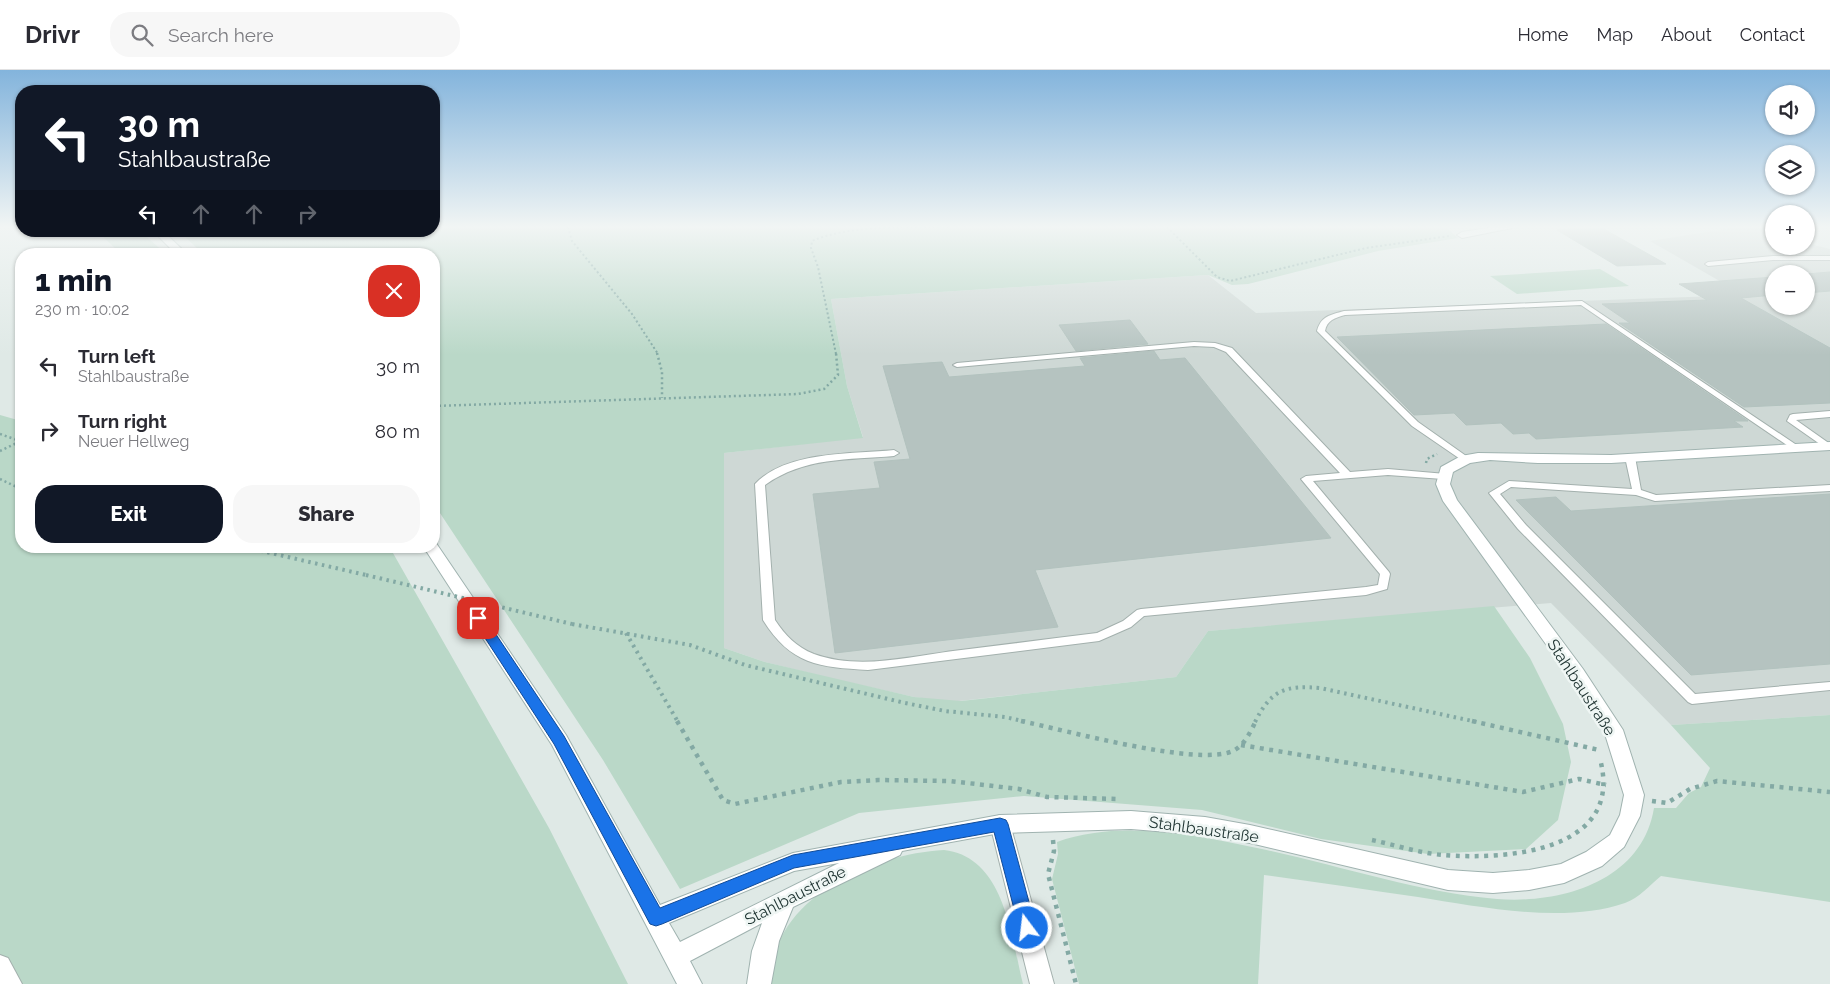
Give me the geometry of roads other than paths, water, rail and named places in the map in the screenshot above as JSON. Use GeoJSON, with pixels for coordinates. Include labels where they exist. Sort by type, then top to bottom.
{"type":"FeatureCollection","features":[{"type":"Feature","properties":{"kind":"street"},"geometry":{"type":"LineString","coordinates":[[1443,476],[1451,465],[1466,460],[1506,456],[1576,460],[1829,446]]}},
{"type":"Feature","properties":{"kind":"street","name":"Stahlbaustraße"},"geometry":{"type":"LineString","coordinates":[[656,918],[793,862],[1000,824],[1130,820],[1204,826],[1250,834],[1448,880],[1493,883],[1528,880],[1564,873],[1594,859],[1617,841],[1630,816],[1634,795],[1613,730],[1577,674],[1450,501],[1443,484],[1443,476]]}},
{"type":"Feature","properties":{"kind":"street"},"geometry":{"type":"LineString","coordinates":[[436,553],[559,740],[690,984]]}},
{"type":"Feature","properties":{"kind":"street"},"geometry":{"type":"LineString","coordinates":[[1000,824],[1042,984]]}},
{"type":"Feature","properties":{"kind":"street","name":"Stahlbaustraße"},"geometry":{"type":"LineString","coordinates":[[676,956],[832,876],[916,838]]}},
{"type":"Feature","properties":{"kind":"street"},"geometry":{"type":"LineString","coordinates":[[759,984],[761,960],[775,918],[785,900]]}},
{"type":"Feature","properties":{"kind":"street"},"geometry":{"type":"LineString","coordinates":[[0,966],[10,984]]}},
{"type":"Feature","properties":{"kind":"lane"},"geometry":{"type":"LineString","coordinates":[[1466,460],[1415,424],[1390,402],[1321,331],[1323,323],[1331,316],[1344,313],[1582,303],[1797,448]]}},
{"type":"Feature","properties":{"kind":"lane"},"geometry":{"type":"LineString","coordinates":[[956,365],[1184,345],[1215,345],[1230,350],[1346,475]]}},
{"type":"Feature","properties":{"kind":"lane"},"geometry":{"type":"LineString","coordinates":[[1829,446],[1791,421],[1793,417],[1830,414]]}},
{"type":"Feature","properties":{"kind":"lane"},"geometry":{"type":"LineString","coordinates":[[894,454],[789,466],[771,475],[760,484],[769,620],[786,645],[806,656],[831,663],[868,666],[1099,638],[1127,624],[1141,613],[1366,591],[1383,586],[1385,574],[1306,479],[1388,472],[1443,476]]}},
{"type":"Feature","properties":{"kind":"lane"},"geometry":{"type":"LineString","coordinates":[[1630,458],[1637,492]]}},
{"type":"Feature","properties":{"kind":"lane"},"geometry":{"type":"LineString","coordinates":[[1830,488],[1655,498],[1637,492],[1509,484],[1494,493],[1522,527],[1692,699],[1830,686]]}}]}
